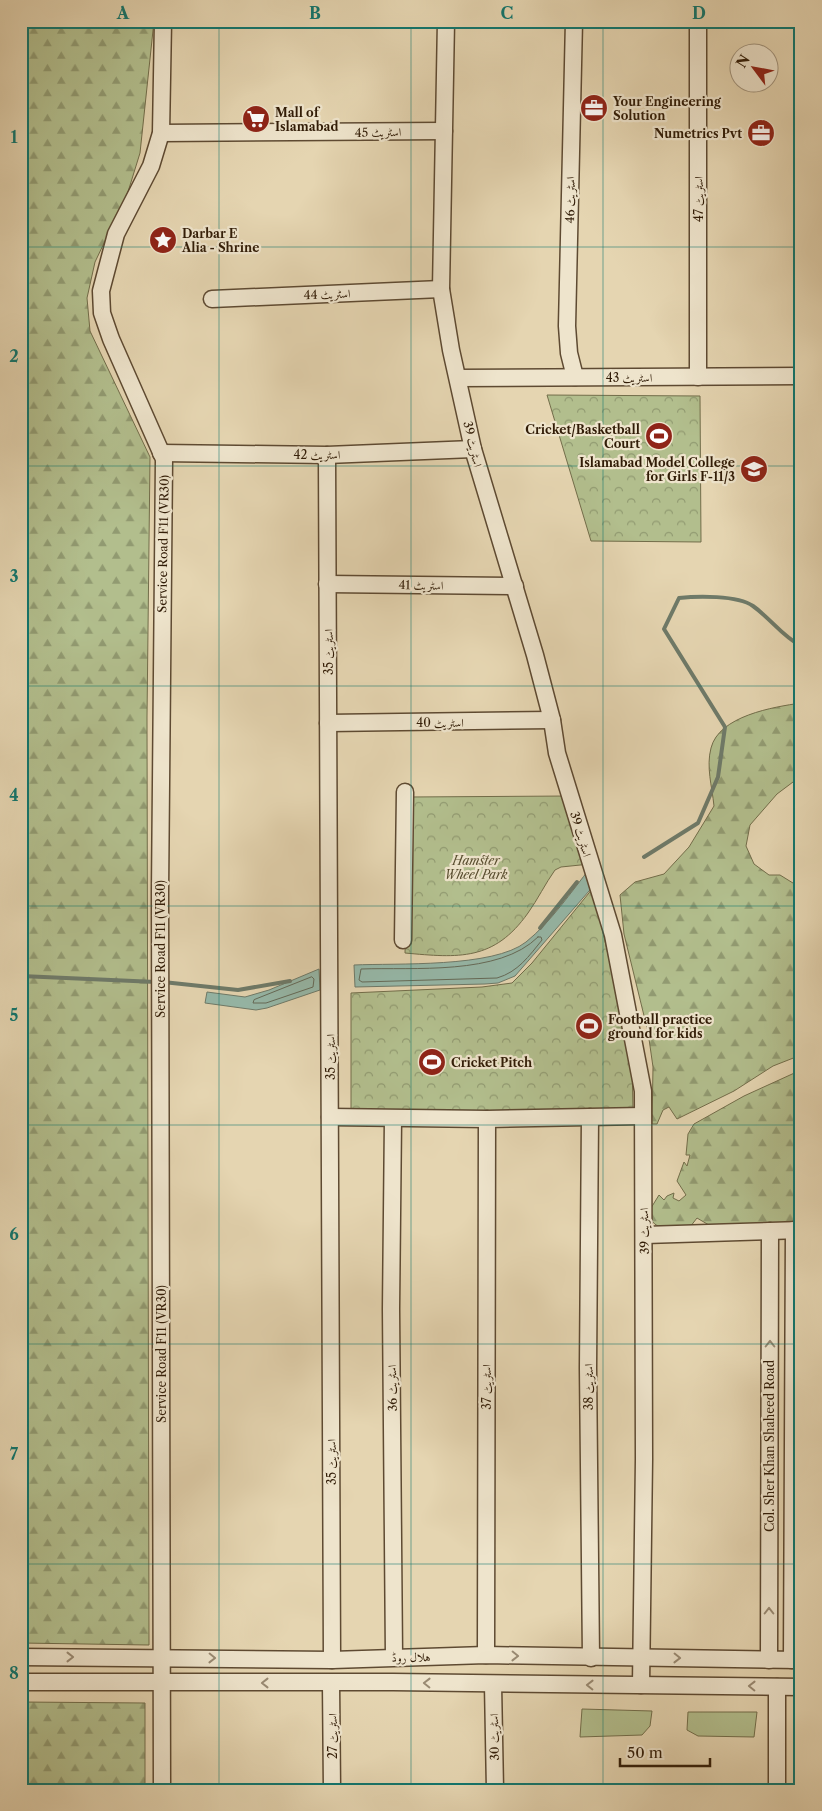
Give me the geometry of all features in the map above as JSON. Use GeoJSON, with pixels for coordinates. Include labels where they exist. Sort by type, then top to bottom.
{"type":"FeatureCollection","features":[{"type":"Feature","properties":{"kind":"street","name":"Service Road F11 (VR30)"},"geometry":{"type":"LineString","coordinates":[[162,21],[161,133],[151,166],[116,234],[101,291],[102,313],[111,339],[164,459],[160,960],[164,1657],[162,1682],[162,1790]]}},
{"type":"Feature","properties":{"kind":"street","name":"اسٹریٹ 39"},"geometry":{"type":"LineString","coordinates":[[446,21],[441,289],[446,324],[473,449],[515,586],[552,720],[557,753],[569,796],[612,936],[643,1091],[641,1685]]}},
{"type":"Feature","properties":{"kind":"street","name":"اسٹریٹ 46"},"geometry":{"type":"LineString","coordinates":[[574,21],[567,326],[569,352],[575,377]]}},
{"type":"Feature","properties":{"kind":"street","name":"اسٹریٹ 47"},"geometry":{"type":"LineString","coordinates":[[698,21],[698,377]]}},
{"type":"Feature","properties":{"kind":"street","name":"اسٹریٹ 45"},"geometry":{"type":"LineString","coordinates":[[161,133],[444,131]]}},
{"type":"Feature","properties":{"kind":"street","name":"اسٹریٹ 44"},"geometry":{"type":"LineString","coordinates":[[212,299],[441,289]]}},
{"type":"Feature","properties":{"kind":"street","name":"اسٹریٹ 43"},"geometry":{"type":"LineString","coordinates":[[458,378],[801,376]]}},
{"type":"Feature","properties":{"kind":"street","name":"اسٹریٹ 42"},"geometry":{"type":"LineString","coordinates":[[162,453],[327,455],[473,449]]}},
{"type":"Feature","properties":{"kind":"street","name":"اسٹریٹ 35"},"geometry":{"type":"LineString","coordinates":[[327,455],[332,1660]]}},
{"type":"Feature","properties":{"kind":"street","name":"اسٹریٹ 41"},"geometry":{"type":"LineString","coordinates":[[327,584],[515,586]]}},
{"type":"Feature","properties":{"kind":"street","name":"اسٹریٹ 40"},"geometry":{"type":"LineString","coordinates":[[328,723],[552,720]]}},
{"type":"Feature","properties":{"kind":"street"},"geometry":{"type":"LineString","coordinates":[[403,940],[405,792]]}},
{"type":"Feature","properties":{"kind":"street"},"geometry":{"type":"LineString","coordinates":[[330,1117],[487,1119],[643,1116]]}},
{"type":"Feature","properties":{"kind":"street","name":"اسٹریٹ 38"},"geometry":{"type":"LineString","coordinates":[[590,1117],[588,1368],[591,1658]]}},
{"type":"Feature","properties":{"kind":"street","name":"اسٹریٹ 36"},"geometry":{"type":"LineString","coordinates":[[394,1119],[391,1319],[394,1657]]}},
{"type":"Feature","properties":{"kind":"street","name":"اسٹریٹ 37"},"geometry":{"type":"LineString","coordinates":[[486,1655],[487,1119]]}},
{"type":"Feature","properties":{"kind":"street"},"geometry":{"type":"LineString","coordinates":[[644,1235],[797,1230]]}},
{"type":"Feature","properties":{"kind":"street","name":"Col. Sher Khan Shaheed Road"},"geometry":{"type":"LineString","coordinates":[[796,1660],[797,1230]]}},
{"type":"Feature","properties":{"kind":"street","name":"Col. Sher Khan Shaheed Road"},"geometry":{"type":"LineString","coordinates":[[769,1660],[770,1231]]}},
{"type":"Feature","properties":{"kind":"street","name":"ہلال روڈ"},"geometry":{"type":"LineString","coordinates":[[21,1657],[332,1660],[486,1655],[796,1660]]}},
{"type":"Feature","properties":{"kind":"street","name":"ہلال روڈ"},"geometry":{"type":"LineString","coordinates":[[21,1682],[801,1687]]}},
{"type":"Feature","properties":{"kind":"street","name":"اسٹریٹ 27"},"geometry":{"type":"LineString","coordinates":[[331,1683],[332,1790]]}},
{"type":"Feature","properties":{"kind":"street","name":"اسٹریٹ 30"},"geometry":{"type":"LineString","coordinates":[[493,1684],[495,1790]]}},
{"type":"Feature","properties":{"kind":"street"},"geometry":{"type":"LineString","coordinates":[[777,1687],[777,1790]]}},
{"type":"Feature","properties":{"kind":"green space"},"geometry":{"type":"Polygon","coordinates":[[[23,21],[154,21],[140,153],[127,195],[95,262],[87,298],[90,331],[150,457],[147,717],[149,1645],[21,1643],[21,25],[23,21]]]}},
{"type":"Feature","properties":{"kind":"green space"},"geometry":{"type":"Polygon","coordinates":[[[547,395],[700,396],[701,542],[591,541],[547,395]]]}},
{"type":"Feature","properties":{"kind":"green space"},"geometry":{"type":"Polygon","coordinates":[[[801,703],[801,776],[777,794],[750,825],[746,846],[754,864],[769,875],[780,875],[801,888],[801,1055],[773,1066],[734,1091],[677,1119],[669,1107],[663,1110],[657,1124],[652,1124],[653,1067],[648,1032],[624,934],[620,895],[635,882],[664,874],[689,847],[714,806],[709,769],[710,755],[716,737],[724,728],[749,715],[776,707],[801,703]]]}},
{"type":"Feature","properties":{"kind":"green space","name":"Hamster Wheel Park"},"geometry":{"type":"Polygon","coordinates":[[[569,796],[590,864],[561,867],[555,870],[532,908],[515,929],[502,940],[488,948],[474,953],[459,955],[442,956],[405,953],[408,797],[569,796]]]}},
{"type":"Feature","properties":{"kind":"green space"},"geometry":{"type":"Polygon","coordinates":[[[593,888],[632,1061],[633,1110],[351,1111],[351,993],[482,987],[512,983],[532,963],[593,888]]]}},
{"type":"Feature","properties":{"kind":"green space"},"geometry":{"type":"Polygon","coordinates":[[[801,1070],[801,1228],[714,1228],[697,1218],[690,1227],[669,1228],[662,1227],[653,1222],[649,1208],[651,1208],[659,1195],[664,1200],[667,1196],[674,1193],[673,1198],[679,1201],[686,1195],[677,1181],[684,1162],[687,1166],[690,1155],[686,1155],[688,1134],[694,1124],[744,1096],[801,1070]]]}},
{"type":"Feature","properties":{"kind":"green space"},"geometry":{"type":"Polygon","coordinates":[[[21,1702],[145,1703],[145,1790],[21,1790],[21,1702]]]}},
{"type":"Feature","properties":{"kind":"green space"},"geometry":{"type":"Polygon","coordinates":[[[582,1709],[652,1711],[650,1726],[642,1735],[580,1737],[582,1709]]]}},
{"type":"Feature","properties":{"kind":"green space"},"geometry":{"type":"Polygon","coordinates":[[[688,1712],[757,1712],[754,1737],[698,1736],[687,1730],[688,1712]]]}},
{"type":"Feature","properties":{"kind":"water"},"geometry":{"type":"Polygon","coordinates":[[[591,867],[596,883],[515,976],[498,983],[485,984],[355,987],[354,965],[418,964],[468,960],[511,950],[526,942],[544,925],[591,867]]]}},
{"type":"Feature","properties":{"kind":"water"},"geometry":{"type":"Polygon","coordinates":[[[319,969],[320,990],[267,1008],[256,1010],[205,1003],[207,992],[245,997],[269,990],[319,969]]]}},
{"type":"Feature","properties":{"kind":"waterway"},"geometry":{"type":"LineString","coordinates":[[644,857],[698,823],[718,777],[725,727],[664,629],[679,598],[717,597],[746,602],[801,646]]}},
{"type":"Feature","properties":{"kind":"waterway"},"geometry":{"type":"LineString","coordinates":[[540,928],[577,882]]}},
{"type":"Feature","properties":{"kind":"waterway"},"geometry":{"type":"LineString","coordinates":[[21,976],[156,982]]}},
{"type":"Feature","properties":{"kind":"waterway"},"geometry":{"type":"LineString","coordinates":[[163,982],[238,990],[290,981]]}},
{"type":"Feature","properties":{"kind":"place","name":"Your Engineering Solution"},"geometry":{"type":"Point","coordinates":[594,108]}},
{"type":"Feature","properties":{"kind":"place","name":"Mall of Islamabad"},"geometry":{"type":"Point","coordinates":[256,119]}},
{"type":"Feature","properties":{"kind":"place","name":"Numetrics Pvt"},"geometry":{"type":"Point","coordinates":[761,133]}},
{"type":"Feature","properties":{"kind":"place","name":"Darbar E Alia - Shrine"},"geometry":{"type":"Point","coordinates":[163,240]}},
{"type":"Feature","properties":{"kind":"place","name":"Cricket/Basketball Court"},"geometry":{"type":"Point","coordinates":[659,436]}},
{"type":"Feature","properties":{"kind":"place","name":"Islamabad Model College for Girls F-11/3"},"geometry":{"type":"Point","coordinates":[754,469]}},
{"type":"Feature","properties":{"kind":"place","name":"Football practice ground for kids"},"geometry":{"type":"Point","coordinates":[589,1026]}},
{"type":"Feature","properties":{"kind":"place","name":"Cricket Pitch"},"geometry":{"type":"Point","coordinates":[432,1062]}}]}
